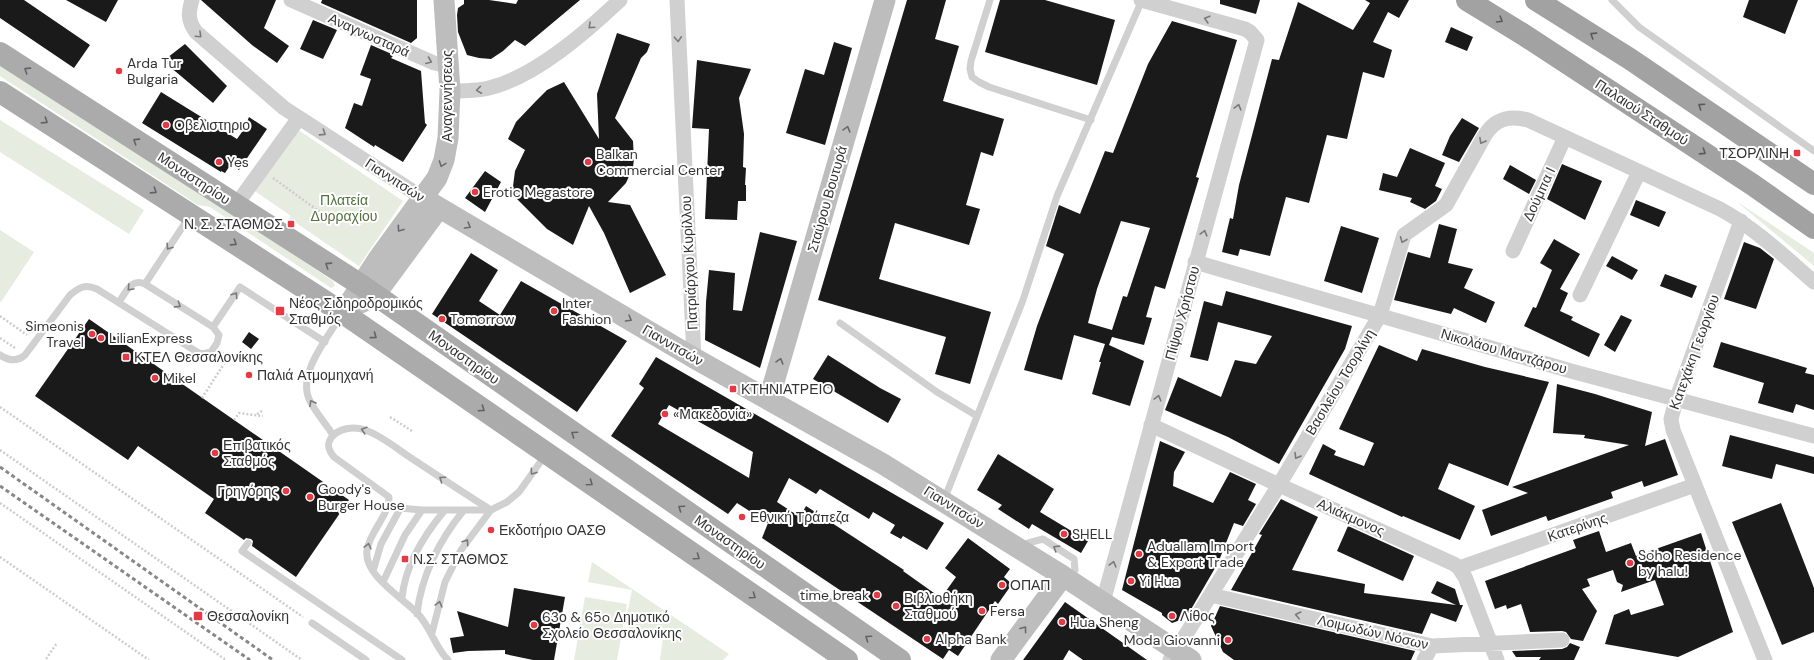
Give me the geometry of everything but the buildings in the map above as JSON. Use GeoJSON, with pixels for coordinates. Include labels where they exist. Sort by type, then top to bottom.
{"type":"FeatureCollection","features":[{"type":"Feature","properties":{"kind":"highway","name":"Παλαιού Σταθμού"},"geometry":{"type":"LineString","coordinates":[[1467,0],[1521,33],[1747,181],[1814,228]]}},
{"type":"Feature","properties":{"kind":"highway"},"geometry":{"type":"LineString","coordinates":[[1536,0],[1630,59],[1814,184]]}},
{"type":"Feature","properties":{"kind":"main road","name":"Αναγεννήσεως"},"geometry":{"type":"LineString","coordinates":[[343,313],[368,290],[378,259],[431,203],[446,150],[450,91],[444,0]]}},
{"type":"Feature","properties":{"kind":"main road","name":"Σταύρου Βουτυρά"},"geometry":{"type":"LineString","coordinates":[[769,399],[885,0]]}},
{"type":"Feature","properties":{"kind":"main road","name":"Μοναστηρίου"},"geometry":{"type":"LineString","coordinates":[[0,53],[368,290],[900,660]]}},
{"type":"Feature","properties":{"kind":"main road"},"geometry":{"type":"LineString","coordinates":[[0,92],[343,313],[847,660]]}},
{"type":"Feature","properties":{"kind":"main road","name":"Γιαννιτσών"},"geometry":{"type":"LineString","coordinates":[[431,203],[694,358],[769,399],[1069,573],[1103,602],[1179,657]]}},
{"type":"Feature","properties":{"kind":"main road"},"geometry":{"type":"LineString","coordinates":[[1001,660],[1069,573]]}},
{"type":"Feature","properties":{"kind":"street","name":"Γιαννιτσών"},"geometry":{"type":"LineString","coordinates":[[192,0],[188,16],[190,23],[196,32],[273,99],[299,118],[431,203]]}},
{"type":"Feature","properties":{"kind":"street","name":"Αναγνωσταρά"},"geometry":{"type":"LineString","coordinates":[[291,0],[434,63],[449,66]]}},
{"type":"Feature","properties":{"kind":"street"},"geometry":{"type":"LineString","coordinates":[[450,91],[490,88],[523,75],[578,38],[620,0]]}},
{"type":"Feature","properties":{"kind":"street","name":"Πατριάρχου Κυρίλλου"},"geometry":{"type":"LineString","coordinates":[[677,0],[694,358]]}},
{"type":"Feature","properties":{"kind":"street","name":"Πίψου Χρήστου"},"geometry":{"type":"LineString","coordinates":[[1103,602],[1257,40],[1245,29],[1141,0]]}},
{"type":"Feature","properties":{"kind":"street"},"geometry":{"type":"LineString","coordinates":[[236,205],[299,118]]}},
{"type":"Feature","properties":{"kind":"street","name":"Βασιλείου Τσορλίνη"},"geometry":{"type":"LineString","coordinates":[[1179,657],[1212,594],[1380,315],[1405,233],[1446,205],[1490,128],[1498,121],[1511,118],[1528,120],[1565,137]]}},
{"type":"Feature","properties":{"kind":"street"},"geometry":{"type":"LineString","coordinates":[[1565,137],[1720,209],[1741,221],[1814,282]]}},
{"type":"Feature","properties":{"kind":"street","name":"Δούμπα Ι"},"geometry":{"type":"LineString","coordinates":[[1513,251],[1565,137]]}},
{"type":"Feature","properties":{"kind":"street"},"geometry":{"type":"LineString","coordinates":[[1580,295],[1639,172]]}},
{"type":"Feature","properties":{"kind":"street","name":"Κατεχάκη Γεωργίου"},"geometry":{"type":"LineString","coordinates":[[1741,221],[1676,400],[1672,413],[1672,425],[1765,660]]}},
{"type":"Feature","properties":{"kind":"street","name":"Νικολάου Μαντζάρου"},"geometry":{"type":"LineString","coordinates":[[1195,262],[1571,371],[1814,436]]}},
{"type":"Feature","properties":{"kind":"street","name":"Αλιάκμονος"},"geometry":{"type":"LineString","coordinates":[[1151,425],[1279,485],[1450,561],[1459,568]]}},
{"type":"Feature","properties":{"kind":"street","name":"Κατερίνης"},"geometry":{"type":"LineString","coordinates":[[1459,568],[1695,485]]}},
{"type":"Feature","properties":{"kind":"street"},"geometry":{"type":"LineString","coordinates":[[1459,568],[1465,578],[1492,643],[1497,660]]}},
{"type":"Feature","properties":{"kind":"street","name":"Λοιμωδών Νόσων"},"geometry":{"type":"LineString","coordinates":[[1212,594],[1432,646],[1562,640]]}},
{"type":"Feature","properties":{"kind":"street"},"geometry":{"type":"LineString","coordinates":[[1424,660],[1432,646]]}},
{"type":"Feature","properties":{"kind":"lane"},"geometry":{"type":"LineString","coordinates":[[990,0],[971,61],[970,69],[972,77],[978,82],[989,87],[1091,120]]}},
{"type":"Feature","properties":{"kind":"lane"},"geometry":{"type":"LineString","coordinates":[[944,501],[1023,300],[1057,196],[1091,120],[1141,0]]}},
{"type":"Feature","properties":{"kind":"lane"},"geometry":{"type":"LineString","coordinates":[[1612,0],[1639,27],[1814,151]]}},
{"type":"Feature","properties":{"kind":"lane"},"geometry":{"type":"LineString","coordinates":[[145,284],[190,215]]}},
{"type":"Feature","properties":{"kind":"lane"},"geometry":{"type":"LineString","coordinates":[[0,355],[14,361],[20,359],[36,341],[70,294],[79,287],[89,286],[97,288],[197,352],[206,354],[211,352],[219,339],[213,327],[145,284],[136,282],[132,284],[119,302]]}},
{"type":"Feature","properties":{"kind":"lane"},"geometry":{"type":"LineString","coordinates":[[213,327],[240,287],[325,342]]}},
{"type":"Feature","properties":{"kind":"lane"},"geometry":{"type":"LineString","coordinates":[[334,435],[310,402],[306,384],[309,368],[343,313]]}},
{"type":"Feature","properties":{"kind":"lane"},"geometry":{"type":"LineString","coordinates":[[840,323],[937,392],[977,416]]}},
{"type":"Feature","properties":{"kind":"lane"},"geometry":{"type":"LineString","coordinates":[[448,660],[432,633],[418,614],[373,571],[367,557],[368,544],[372,534],[388,507],[389,497],[337,460],[331,454],[328,446],[334,435],[341,430],[351,428],[370,432],[454,488],[491,510]]}},
{"type":"Feature","properties":{"kind":"lane"},"geometry":{"type":"LineString","coordinates":[[432,633],[445,582],[456,558],[472,534],[491,510],[507,502],[519,492],[546,453]]}},
{"type":"Feature","properties":{"kind":"lane"},"geometry":{"type":"LineString","coordinates":[[388,507],[422,510],[491,510]]}},
{"type":"Feature","properties":{"kind":"lane"},"geometry":{"type":"LineString","coordinates":[[373,571],[383,540],[400,509]]}},
{"type":"Feature","properties":{"kind":"lane"},"geometry":{"type":"LineString","coordinates":[[383,582],[405,535],[422,510]]}},
{"type":"Feature","properties":{"kind":"lane"},"geometry":{"type":"LineString","coordinates":[[402,598],[406,578],[415,555],[430,528],[445,510]]}},
{"type":"Feature","properties":{"kind":"lane"},"geometry":{"type":"LineString","coordinates":[[418,614],[421,592],[429,569],[447,532],[464,510]]}},
{"type":"Feature","properties":{"kind":"lane"},"geometry":{"type":"LineString","coordinates":[[1028,543],[1043,539],[1074,559],[1069,573]]}},
{"type":"Feature","properties":{"kind":"lane"},"geometry":{"type":"LineString","coordinates":[[248,543],[242,551],[402,660]]}},
{"type":"Feature","properties":{"kind":"lane"},"geometry":{"type":"LineString","coordinates":[[312,623],[366,660]]}},
{"type":"Feature","properties":{"kind":"path"},"geometry":{"type":"LineString","coordinates":[[262,169],[320,212],[323,222]]}},
{"type":"Feature","properties":{"kind":"path"},"geometry":{"type":"LineString","coordinates":[[318,222],[320,212]]}},
{"type":"Feature","properties":{"kind":"path"},"geometry":{"type":"LineString","coordinates":[[0,316],[36,341]]}},
{"type":"Feature","properties":{"kind":"path"},"geometry":{"type":"LineString","coordinates":[[0,338],[25,355]]}},
{"type":"Feature","properties":{"kind":"path"},"geometry":{"type":"LineString","coordinates":[[202,398],[228,356],[214,347]]}},
{"type":"Feature","properties":{"kind":"path"},"geometry":{"type":"LineString","coordinates":[[0,407],[312,623]]}},
{"type":"Feature","properties":{"kind":"path"},"geometry":{"type":"LineString","coordinates":[[257,415],[262,411]]}},
{"type":"Feature","properties":{"kind":"path"},"geometry":{"type":"LineString","coordinates":[[234,420],[239,412],[263,416]]}},
{"type":"Feature","properties":{"kind":"path"},"geometry":{"type":"LineString","coordinates":[[390,417],[412,431]]}},
{"type":"Feature","properties":{"kind":"path"},"geometry":{"type":"LineString","coordinates":[[0,450],[302,660]]}},
{"type":"Feature","properties":{"kind":"path"},"geometry":{"type":"LineString","coordinates":[[0,503],[226,660]]}},
{"type":"Feature","properties":{"kind":"path"},"geometry":{"type":"LineString","coordinates":[[0,557],[149,660]]}},
{"type":"Feature","properties":{"kind":"path"},"geometry":{"type":"LineString","coordinates":[[46,659],[57,643]]}},
{"type":"Feature","properties":{"kind":"green space"},"geometry":{"type":"Polygon","coordinates":[[[0,65],[43,88],[333,281],[335,286],[331,288],[210,207],[198,205],[0,76],[0,65]]]}},
{"type":"Feature","properties":{"kind":"green space"},"geometry":{"type":"Polygon","coordinates":[[[0,120],[144,210],[129,234],[0,152],[0,120]]]}},
{"type":"Feature","properties":{"kind":"green space","name":"Πλατεία Δυρραχίου"},"geometry":{"type":"Polygon","coordinates":[[[294,127],[403,201],[359,266],[289,218],[291,216],[252,189],[294,127]]]}},
{"type":"Feature","properties":{"kind":"green space"},"geometry":{"type":"Polygon","coordinates":[[[1736,201],[1814,253],[1814,266],[1736,201]]]}},
{"type":"Feature","properties":{"kind":"green space"},"geometry":{"type":"Polygon","coordinates":[[[0,230],[34,252],[1,302],[0,301],[0,230]]]}},
{"type":"Feature","properties":{"kind":"green space"},"geometry":{"type":"Polygon","coordinates":[[[592,562],[729,654],[723,660],[660,660],[663,638],[628,632],[631,616],[627,615],[632,590],[588,582],[592,562]]]}},
{"type":"Feature","properties":{"kind":"green space"},"geometry":{"type":"Polygon","coordinates":[[[585,597],[627,604],[617,660],[574,660],[585,597]]]}},
{"type":"Feature","properties":{"kind":"railway"},"geometry":{"type":"LineString","coordinates":[[0,467],[273,660]]}},
{"type":"Feature","properties":{"kind":"railway"},"geometry":{"type":"LineString","coordinates":[[0,486],[250,660]]}},
{"type":"Feature","properties":{"kind":"place","name":"Arda Tur Bulgaria"},"geometry":{"type":"Point","coordinates":[119,71]}},
{"type":"Feature","properties":{"kind":"place","name":"Οβελιστηριο"},"geometry":{"type":"Point","coordinates":[166,125]}},
{"type":"Feature","properties":{"kind":"place","name":"ΤΣΟΡΛΙΝΗ"},"geometry":{"type":"Point","coordinates":[1797,153]}},
{"type":"Feature","properties":{"kind":"place","name":"Yes"},"geometry":{"type":"Point","coordinates":[219,162]}},
{"type":"Feature","properties":{"kind":"place","name":"Balkan Commercial Center"},"geometry":{"type":"Point","coordinates":[588,162]}},
{"type":"Feature","properties":{"kind":"place","name":"Erotic Megastore"},"geometry":{"type":"Point","coordinates":[475,192]}},
{"type":"Feature","properties":{"kind":"place","name":"Ν. Σ. ΣΤΑΘΜΟΣ"},"geometry":{"type":"Point","coordinates":[291,224]}},
{"type":"Feature","properties":{"kind":"place","name":"Νέος Σιδηροδρομικός Σταθμός"},"geometry":{"type":"Point","coordinates":[280,311]}},
{"type":"Feature","properties":{"kind":"place","name":"Inter Fashion"},"geometry":{"type":"Point","coordinates":[554,311]}},
{"type":"Feature","properties":{"kind":"place","name":"Tomorrow"},"geometry":{"type":"Point","coordinates":[442,319]}},
{"type":"Feature","properties":{"kind":"place","name":"Simeonis Travel"},"geometry":{"type":"Point","coordinates":[92,334]}},
{"type":"Feature","properties":{"kind":"place","name":"LilianExpress"},"geometry":{"type":"Point","coordinates":[101,338]}},
{"type":"Feature","properties":{"kind":"place","name":"ΚΤΕΛ Θεσσαλονίκης"},"geometry":{"type":"Point","coordinates":[126,357]}},
{"type":"Feature","properties":{"kind":"place","name":"Παλιά Ατμομηχανή"},"geometry":{"type":"Point","coordinates":[249,375]}},
{"type":"Feature","properties":{"kind":"place","name":"Mikel"},"geometry":{"type":"Point","coordinates":[155,378]}},
{"type":"Feature","properties":{"kind":"place","name":"ΚΤΗΝΙΑΤΡΕΙΟ"},"geometry":{"type":"Point","coordinates":[733,389]}},
{"type":"Feature","properties":{"kind":"place","name":"«Μακεδονία»"},"geometry":{"type":"Point","coordinates":[665,414]}},
{"type":"Feature","properties":{"kind":"place","name":"Επιβατικός Σταθμός"},"geometry":{"type":"Point","coordinates":[215,453]}},
{"type":"Feature","properties":{"kind":"place","name":"Γρηγόρης"},"geometry":{"type":"Point","coordinates":[286,491]}},
{"type":"Feature","properties":{"kind":"place","name":"Goody's Burger House"},"geometry":{"type":"Point","coordinates":[310,497]}},
{"type":"Feature","properties":{"kind":"place","name":"Εθνική Τράπεζα"},"geometry":{"type":"Point","coordinates":[742,517]}},
{"type":"Feature","properties":{"kind":"place","name":"Εκδοτήριο ΟΑΣΘ"},"geometry":{"type":"Point","coordinates":[491,530]}},
{"type":"Feature","properties":{"kind":"place","name":"SHELL"},"geometry":{"type":"Point","coordinates":[1064,534]}},
{"type":"Feature","properties":{"kind":"place","name":"Aduallam Import & Export Trade"},"geometry":{"type":"Point","coordinates":[1139,554]}},
{"type":"Feature","properties":{"kind":"place","name":"Ν.Σ. ΣΤΑΘΜΟΣ"},"geometry":{"type":"Point","coordinates":[405,559]}},
{"type":"Feature","properties":{"kind":"place","name":"Soho Residence by halu!"},"geometry":{"type":"Point","coordinates":[1630,563]}},
{"type":"Feature","properties":{"kind":"place","name":"Yi Hua"},"geometry":{"type":"Point","coordinates":[1131,581]}},
{"type":"Feature","properties":{"kind":"place","name":"ΟΠΑΠ"},"geometry":{"type":"Point","coordinates":[1002,585]}},
{"type":"Feature","properties":{"kind":"place","name":"time break"},"geometry":{"type":"Point","coordinates":[877,595]}},
{"type":"Feature","properties":{"kind":"place","name":"Βιβλιοθήκη Σταθμού"},"geometry":{"type":"Point","coordinates":[896,606]}},
{"type":"Feature","properties":{"kind":"place","name":"Fersa"},"geometry":{"type":"Point","coordinates":[982,611]}},
{"type":"Feature","properties":{"kind":"place","name":"Θεσσαλονίκη"},"geometry":{"type":"Point","coordinates":[198,616]}},
{"type":"Feature","properties":{"kind":"place","name":"Λίθος"},"geometry":{"type":"Point","coordinates":[1172,616]}},
{"type":"Feature","properties":{"kind":"place","name":"Hua Sheng"},"geometry":{"type":"Point","coordinates":[1062,622]}},
{"type":"Feature","properties":{"kind":"place","name":"63ο & 65o Δημοτικό Σχολείο Θεσσαλονίκης"},"geometry":{"type":"Point","coordinates":[534,625]}},
{"type":"Feature","properties":{"kind":"place","name":"Alpha Bank"},"geometry":{"type":"Point","coordinates":[927,639]}},
{"type":"Feature","properties":{"kind":"place","name":"Moda Giovanni"},"geometry":{"type":"Point","coordinates":[1228,640]}}]}
